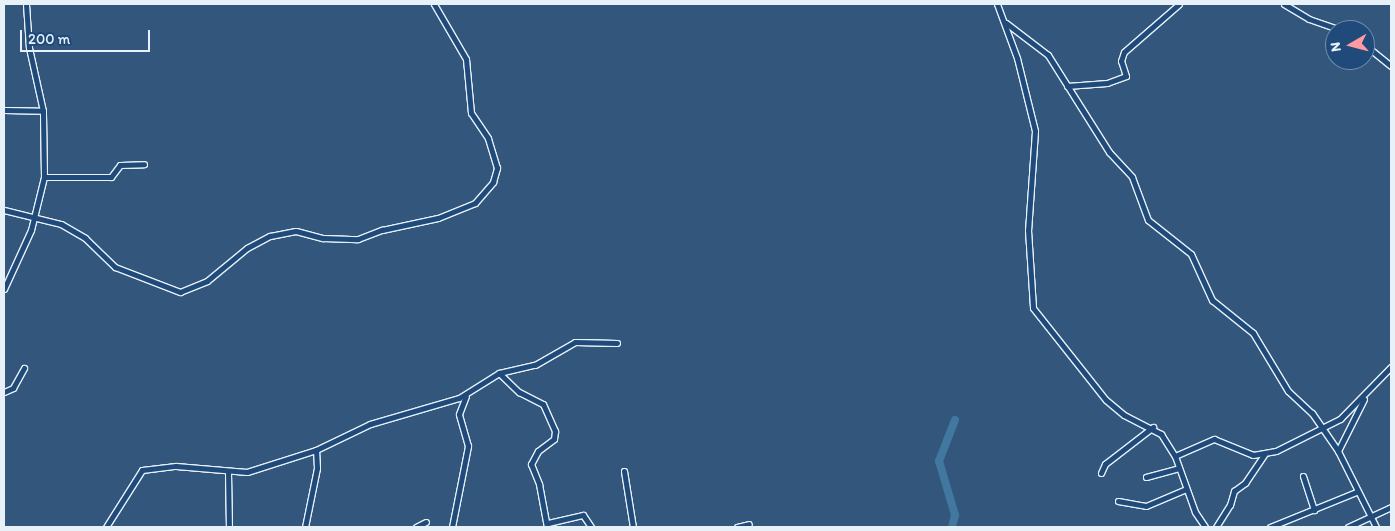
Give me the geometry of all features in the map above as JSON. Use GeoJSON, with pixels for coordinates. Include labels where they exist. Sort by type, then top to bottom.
{"type":"FeatureCollection","features":[{"type":"Feature","properties":{"kind":"street"},"geometry":{"type":"LineString","coordinates":[[4,289],[6,276],[36,215],[44,177],[42,111],[29,48],[26,4]]}},
{"type":"Feature","properties":{"kind":"street"},"geometry":{"type":"LineString","coordinates":[[4,210],[36,215],[76,232],[115,267],[180,292],[207,281],[247,248],[270,236],[296,231],[323,238],[358,239],[382,230],[438,218],[475,204],[493,182],[497,168],[488,138],[471,113],[466,59],[434,4]]}},
{"type":"Feature","properties":{"kind":"street"},"geometry":{"type":"LineString","coordinates":[[997,4],[1006,23],[1035,131],[1028,230],[1033,308],[1106,400],[1130,419],[1153,427],[1175,456],[1186,488],[1205,527]]}},
{"type":"Feature","properties":{"kind":"street"},"geometry":{"type":"LineString","coordinates":[[1067,86],[1107,83],[1126,76],[1121,61],[1124,52],[1179,4]]}},
{"type":"Feature","properties":{"kind":"street"},"geometry":{"type":"LineString","coordinates":[[1284,4],[1309,19],[1325,24]]}},
{"type":"Feature","properties":{"kind":"street"},"geometry":{"type":"LineString","coordinates":[[1006,23],[1042,47],[1114,159],[1132,178],[1148,220],[1191,254],[1212,300],[1253,333],[1288,392],[1303,402],[1323,428],[1338,451],[1356,492],[1376,527]]}},
{"type":"Feature","properties":{"kind":"street"},"geometry":{"type":"LineString","coordinates":[[1375,53],[1391,66]]}},
{"type":"Feature","properties":{"kind":"street"},"geometry":{"type":"LineString","coordinates":[[4,110],[42,111]]}},
{"type":"Feature","properties":{"kind":"street"},"geometry":{"type":"LineString","coordinates":[[44,177],[107,177],[120,165],[144,164]]}},
{"type":"Feature","properties":{"kind":"street"},"geometry":{"type":"LineString","coordinates":[[106,527],[142,470],[176,466],[228,472],[247,472],[316,450],[370,424],[466,396],[499,373],[535,365],[575,342],[616,343]]}},
{"type":"Feature","properties":{"kind":"street"},"geometry":{"type":"LineString","coordinates":[[1338,451],[1364,399],[1391,367]]}},
{"type":"Feature","properties":{"kind":"street"},"geometry":{"type":"LineString","coordinates":[[4,392],[13,388],[24,368]]}},
{"type":"Feature","properties":{"kind":"street"},"geometry":{"type":"LineString","coordinates":[[499,373],[519,392],[543,404],[555,431],[554,439],[538,450],[531,464],[548,525],[583,515],[591,527]]}},
{"type":"Feature","properties":{"kind":"street"},"geometry":{"type":"LineString","coordinates":[[452,527],[468,446],[459,414],[466,396]]}},
{"type":"Feature","properties":{"kind":"street"},"geometry":{"type":"LineString","coordinates":[[1175,456],[1214,439],[1252,455],[1264,455],[1323,428],[1364,399]]}},
{"type":"Feature","properties":{"kind":"street"},"geometry":{"type":"LineString","coordinates":[[1101,473],[1105,464],[1153,427]]}},
{"type":"Feature","properties":{"kind":"street"},"geometry":{"type":"LineString","coordinates":[[304,527],[317,468],[316,450]]}},
{"type":"Feature","properties":{"kind":"street"},"geometry":{"type":"LineString","coordinates":[[1216,527],[1230,505],[1234,491],[1245,483],[1264,455]]}},
{"type":"Feature","properties":{"kind":"street"},"geometry":{"type":"LineString","coordinates":[[1146,477],[1180,468]]}},
{"type":"Feature","properties":{"kind":"street"},"geometry":{"type":"LineString","coordinates":[[624,471],[633,527]]}},
{"type":"Feature","properties":{"kind":"street"},"geometry":{"type":"LineString","coordinates":[[228,472],[229,527]]}},
{"type":"Feature","properties":{"kind":"street"},"geometry":{"type":"LineString","coordinates":[[1303,476],[1314,510]]}},
{"type":"Feature","properties":{"kind":"street"},"geometry":{"type":"LineString","coordinates":[[1118,501],[1146,506],[1186,488]]}},
{"type":"Feature","properties":{"kind":"street"},"geometry":{"type":"LineString","coordinates":[[1270,527],[1356,492]]}},
{"type":"Feature","properties":{"kind":"street"},"geometry":{"type":"LineString","coordinates":[[1348,527],[1391,508]]}},
{"type":"Feature","properties":{"kind":"street"},"geometry":{"type":"LineString","coordinates":[[416,527],[426,522]]}},
{"type":"Feature","properties":{"kind":"street"},"geometry":{"type":"LineString","coordinates":[[737,527],[749,524]]}},
{"type":"Feature","properties":{"kind":"waterway"},"geometry":{"type":"LineString","coordinates":[[952,527],[955,515],[939,461],[955,420]]}}]}
